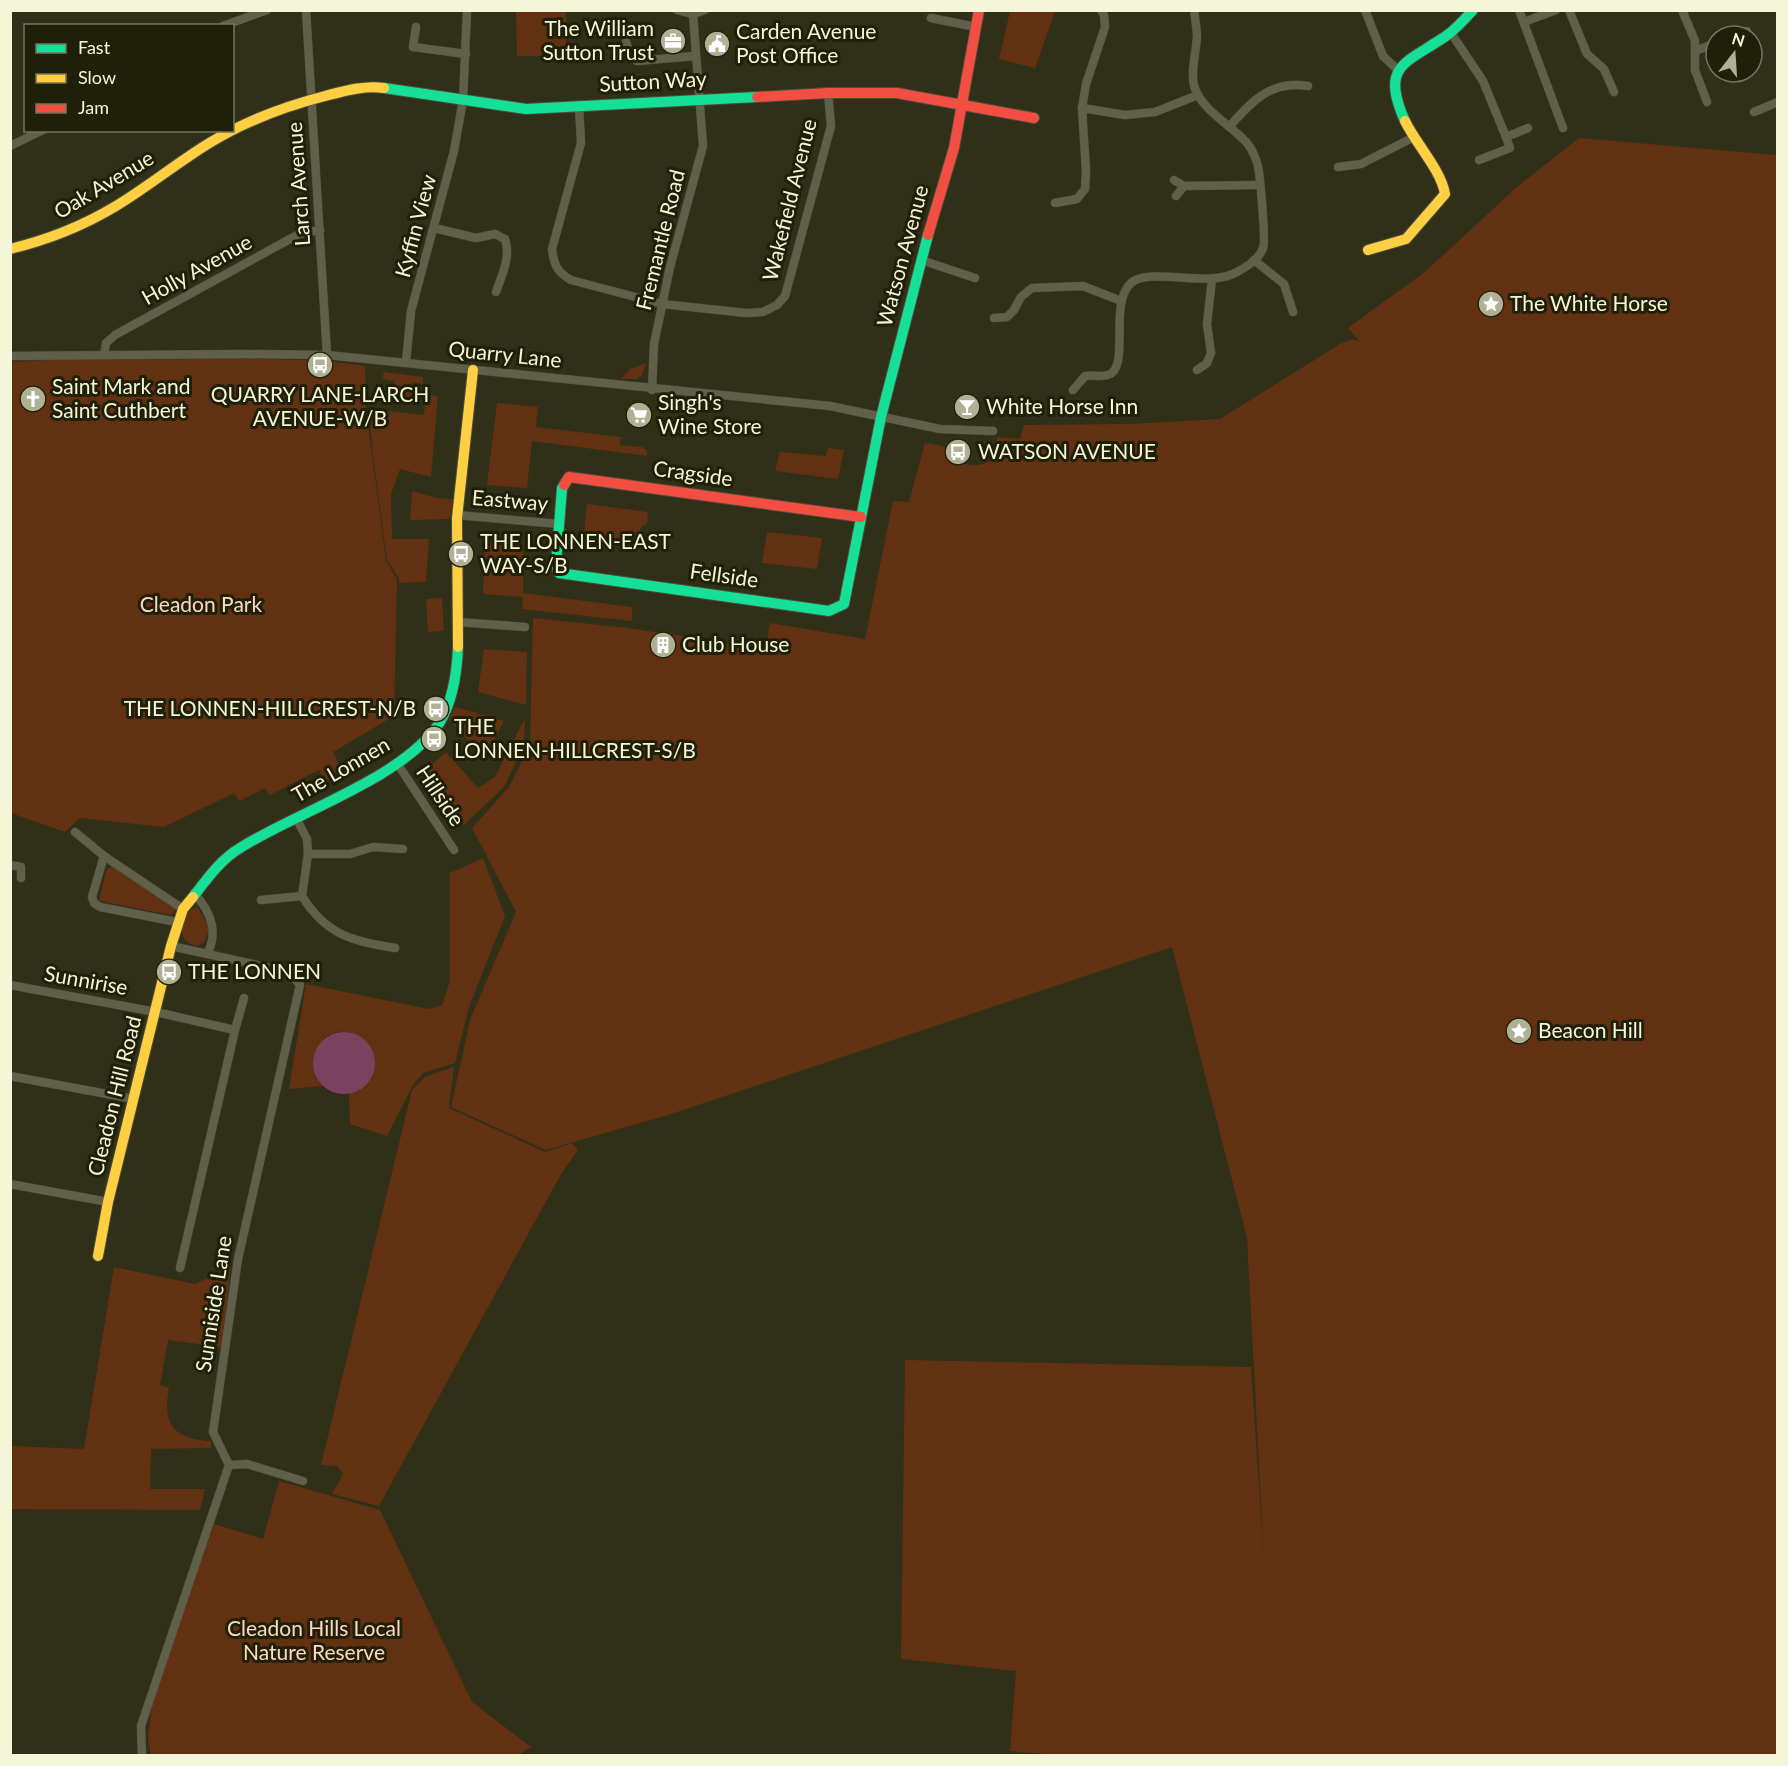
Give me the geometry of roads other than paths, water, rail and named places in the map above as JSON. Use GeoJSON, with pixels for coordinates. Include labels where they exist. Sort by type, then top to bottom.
{"type":"FeatureCollection","features":[{"type":"Feature","properties":{"kind":"street"},"geometry":{"type":"LineString","coordinates":[[228,24],[267,10]]}},
{"type":"Feature","properties":{"kind":"street","name":"Larch Avenue"},"geometry":{"type":"LineString","coordinates":[[306,10],[327,355]]}},
{"type":"Feature","properties":{"kind":"street","name":"Kyffin View"},"geometry":{"type":"LineString","coordinates":[[406,362],[411,311],[454,151],[463,100],[467,10]]}},
{"type":"Feature","properties":{"kind":"street"},"geometry":{"type":"LineString","coordinates":[[677,10],[693,14],[705,10]]}},
{"type":"Feature","properties":{"kind":"street","name":"Watson Avenue"},"geometry":{"type":"LineString","coordinates":[[861,517],[881,417],[921,260],[954,148],[979,10]]}},
{"type":"Feature","properties":{"kind":"street"},"geometry":{"type":"LineString","coordinates":[[1054,203],[1077,200],[1085,189],[1082,108],[1086,84],[1105,27],[1101,10]]}},
{"type":"Feature","properties":{"kind":"street"},"geometry":{"type":"LineString","coordinates":[[1073,390],[1085,375],[1108,375],[1114,371],[1119,357],[1118,316],[1121,296],[1132,282],[1149,276],[1227,278],[1252,264],[1263,248],[1264,224],[1258,164],[1248,144],[1202,103],[1195,89],[1197,34],[1194,10]]}},
{"type":"Feature","properties":{"kind":"street"},"geometry":{"type":"LineString","coordinates":[[1365,10],[1383,56],[1398,70]]}},
{"type":"Feature","properties":{"kind":"street"},"geometry":{"type":"LineString","coordinates":[[1520,10],[1563,128]]}},
{"type":"Feature","properties":{"kind":"street"},"geometry":{"type":"LineString","coordinates":[[1524,22],[1556,10]]}},
{"type":"Feature","properties":{"kind":"street"},"geometry":{"type":"LineString","coordinates":[[1569,10],[1587,54],[1604,69],[1614,92]]}},
{"type":"Feature","properties":{"kind":"street"},"geometry":{"type":"LineString","coordinates":[[1682,10],[1695,41],[1695,70],[1707,102]]}},
{"type":"Feature","properties":{"kind":"street"},"geometry":{"type":"LineString","coordinates":[[1368,250],[1406,239],[1445,194],[1444,183],[1414,137],[1399,108],[1394,89],[1398,70],[1406,62],[1450,33],[1467,13]]}},
{"type":"Feature","properties":{"kind":"street","name":"Fremantle Road"},"geometry":{"type":"LineString","coordinates":[[652,390],[654,344],[670,267],[703,146],[693,14]]}},
{"type":"Feature","properties":{"kind":"street"},"geometry":{"type":"LineString","coordinates":[[931,18],[976,27]]}},
{"type":"Feature","properties":{"kind":"street"},"geometry":{"type":"LineString","coordinates":[[416,27],[413,47],[466,54]]}},
{"type":"Feature","properties":{"kind":"street"},"geometry":{"type":"LineString","coordinates":[[1450,33],[1482,81],[1510,148],[1479,160]]}},
{"type":"Feature","properties":{"kind":"street"},"geometry":{"type":"LineString","coordinates":[[626,42],[630,54],[637,61],[695,56]]}},
{"type":"Feature","properties":{"kind":"street"},"geometry":{"type":"LineString","coordinates":[[1695,51],[1704,48]]}},
{"type":"Feature","properties":{"kind":"street"},"geometry":{"type":"LineString","coordinates":[[1229,127],[1252,101],[1268,91],[1288,85],[1308,86]]}},
{"type":"Feature","properties":{"kind":"street","name":"Sutton Way"},"geometry":{"type":"LineString","coordinates":[[311,101],[360,88],[376,87],[526,109],[828,93],[897,93],[1034,118]]}},
{"type":"Feature","properties":{"kind":"street","name":"Wakefield Avenue"},"geometry":{"type":"LineString","coordinates":[[579,106],[581,143],[552,249],[554,263],[559,273],[571,280],[663,304],[746,313],[763,312],[777,305],[785,296],[831,126],[828,93]]}},
{"type":"Feature","properties":{"kind":"street"},"geometry":{"type":"LineString","coordinates":[[1082,108],[1125,115],[1155,112],[1198,95]]}},
{"type":"Feature","properties":{"kind":"street","name":"Oak Avenue"},"geometry":{"type":"LineString","coordinates":[[234,131],[263,117],[311,101]]}},
{"type":"Feature","properties":{"kind":"street"},"geometry":{"type":"LineString","coordinates":[[1754,112],[1778,102]]}},
{"type":"Feature","properties":{"kind":"street"},"geometry":{"type":"LineString","coordinates":[[1506,136],[1528,129]]}},
{"type":"Feature","properties":{"kind":"street"},"geometry":{"type":"LineString","coordinates":[[10,146],[40,132]]}},
{"type":"Feature","properties":{"kind":"street","name":"Oak Avenue"},"geometry":{"type":"LineString","coordinates":[[10,249],[40,242],[73,230],[117,205],[232,132]]}},
{"type":"Feature","properties":{"kind":"street"},"geometry":{"type":"LineString","coordinates":[[1338,167],[1361,164],[1414,137]]}},
{"type":"Feature","properties":{"kind":"street"},"geometry":{"type":"LineString","coordinates":[[1174,180],[1184,186],[1259,185]]}},
{"type":"Feature","properties":{"kind":"street"},"geometry":{"type":"LineString","coordinates":[[1176,196],[1184,186]]}},
{"type":"Feature","properties":{"kind":"street"},"geometry":{"type":"LineString","coordinates":[[434,228],[476,238],[495,234],[505,239],[508,257],[496,292]]}},
{"type":"Feature","properties":{"kind":"street","name":"Holly Avenue"},"geometry":{"type":"LineString","coordinates":[[104,355],[106,343],[115,335],[299,234],[320,230]]}},
{"type":"Feature","properties":{"kind":"street"},"geometry":{"type":"LineString","coordinates":[[921,260],[975,278]]}},
{"type":"Feature","properties":{"kind":"street"},"geometry":{"type":"LineString","coordinates":[[1254,260],[1284,284],[1293,312]]}},
{"type":"Feature","properties":{"kind":"street"},"geometry":{"type":"LineString","coordinates":[[1197,370],[1208,363],[1210,353],[1207,324],[1212,279]]}},
{"type":"Feature","properties":{"kind":"street"},"geometry":{"type":"LineString","coordinates":[[994,318],[1006,317],[1014,310],[1020,297],[1032,288],[1083,286],[1121,301]]}},
{"type":"Feature","properties":{"kind":"street","name":"Quarry Lane"},"geometry":{"type":"LineString","coordinates":[[10,356],[327,355],[652,390],[830,406],[944,430],[993,431]]}},
{"type":"Feature","properties":{"kind":"street","name":"The Lonnen"},"geometry":{"type":"LineString","coordinates":[[171,946],[183,909],[217,866],[239,848],[375,777],[417,746],[441,721],[451,696],[457,666],[457,515],[473,370]]}},
{"type":"Feature","properties":{"kind":"street","name":"Cragside"},"geometry":{"type":"LineString","coordinates":[[559,524],[562,488],[569,477],[861,517]]}},
{"type":"Feature","properties":{"kind":"street","name":"Eastway"},"geometry":{"type":"LineString","coordinates":[[457,515],[559,524]]}},
{"type":"Feature","properties":{"kind":"street","name":"Fellside"},"geometry":{"type":"LineString","coordinates":[[559,524],[556,564],[559,573],[829,611],[844,604],[861,517]]}},
{"type":"Feature","properties":{"kind":"street"},"geometry":{"type":"LineString","coordinates":[[458,622],[525,627]]}},
{"type":"Feature","properties":{"kind":"street","name":"Hillside"},"geometry":{"type":"LineString","coordinates":[[396,763],[454,850]]}},
{"type":"Feature","properties":{"kind":"street"},"geometry":{"type":"LineString","coordinates":[[297,818],[307,839],[308,854],[302,896],[312,912],[333,930],[359,942],[395,948]]}},
{"type":"Feature","properties":{"kind":"street"},"geometry":{"type":"LineString","coordinates":[[75,832],[104,856],[183,909]]}},
{"type":"Feature","properties":{"kind":"street"},"geometry":{"type":"LineString","coordinates":[[308,854],[350,854],[373,847],[404,849]]}},
{"type":"Feature","properties":{"kind":"street"},"geometry":{"type":"LineString","coordinates":[[104,856],[92,897],[94,903],[100,907],[177,922]]}},
{"type":"Feature","properties":{"kind":"street"},"geometry":{"type":"LineString","coordinates":[[10,865],[21,867],[21,878]]}},
{"type":"Feature","properties":{"kind":"street"},"geometry":{"type":"LineString","coordinates":[[194,894],[208,912],[214,927],[212,946],[207,954]]}},
{"type":"Feature","properties":{"kind":"street"},"geometry":{"type":"LineString","coordinates":[[261,900],[302,896]]}},
{"type":"Feature","properties":{"kind":"street","name":"Sunniside Lane"},"geometry":{"type":"LineString","coordinates":[[171,946],[290,972],[300,985],[238,1259],[213,1432],[229,1466]]}},
{"type":"Feature","properties":{"kind":"street","name":"Cleadon Hill Road"},"geometry":{"type":"LineString","coordinates":[[98,1256],[108,1202],[171,946]]}},
{"type":"Feature","properties":{"kind":"street","name":"Sunnirise"},"geometry":{"type":"LineString","coordinates":[[10,985],[156,1012],[235,1030]]}},
{"type":"Feature","properties":{"kind":"street"},"geometry":{"type":"LineString","coordinates":[[180,1268],[244,998]]}},
{"type":"Feature","properties":{"kind":"street"},"geometry":{"type":"LineString","coordinates":[[10,1076],[134,1099]]}},
{"type":"Feature","properties":{"kind":"street"},"geometry":{"type":"LineString","coordinates":[[10,1184],[108,1202]]}},
{"type":"Feature","properties":{"kind":"street"},"geometry":{"type":"LineString","coordinates":[[142,1755],[141,1726],[229,1466],[247,1464],[303,1481]]}},
{"type":"Feature","properties":{"kind":"place","name":"The William Sutton Trust"},"geometry":{"type":"Point","coordinates":[673,41]}},
{"type":"Feature","properties":{"kind":"place","name":"Carden Avenue Post Office"},"geometry":{"type":"Point","coordinates":[717,44]}},
{"type":"Feature","properties":{"kind":"place","name":"The White Horse"},"geometry":{"type":"Point","coordinates":[1491,304]}},
{"type":"Feature","properties":{"kind":"place","name":"QUARRY LANE-LARCH AVENUE-W/B"},"geometry":{"type":"Point","coordinates":[320,365]}},
{"type":"Feature","properties":{"kind":"place","name":"Saint Mark and Saint Cuthbert"},"geometry":{"type":"Point","coordinates":[33,399]}},
{"type":"Feature","properties":{"kind":"place","name":"White Horse Inn"},"geometry":{"type":"Point","coordinates":[967,407]}},
{"type":"Feature","properties":{"kind":"place","name":"Singh's Wine Store"},"geometry":{"type":"Point","coordinates":[639,415]}},
{"type":"Feature","properties":{"kind":"place","name":"WATSON AVENUE"},"geometry":{"type":"Point","coordinates":[958,452]}},
{"type":"Feature","properties":{"kind":"place","name":"THE LONNEN-EAST WAY-S/B"},"geometry":{"type":"Point","coordinates":[461,554]}},
{"type":"Feature","properties":{"kind":"place","name":"Club House"},"geometry":{"type":"Point","coordinates":[663,645]}},
{"type":"Feature","properties":{"kind":"place","name":"THE LONNEN-HILLCREST-N/B"},"geometry":{"type":"Point","coordinates":[436,709]}},
{"type":"Feature","properties":{"kind":"place","name":"THE LONNEN-HILLCREST-S/B"},"geometry":{"type":"Point","coordinates":[434,739]}},
{"type":"Feature","properties":{"kind":"place","name":"THE LONNEN"},"geometry":{"type":"Point","coordinates":[169,972]}},
{"type":"Feature","properties":{"kind":"place","name":"Beacon Hill"},"geometry":{"type":"Point","coordinates":[1519,1031]}},
{"type":"Feature","properties":{"kind":"park label","name":"Cleadon Park"},"geometry":{"type":"Point","coordinates":[201,605]}},
{"type":"Feature","properties":{"kind":"park label","name":"Cleadon Hills Local Nature Reserve"},"geometry":{"type":"Point","coordinates":[314,1641]}}]}
